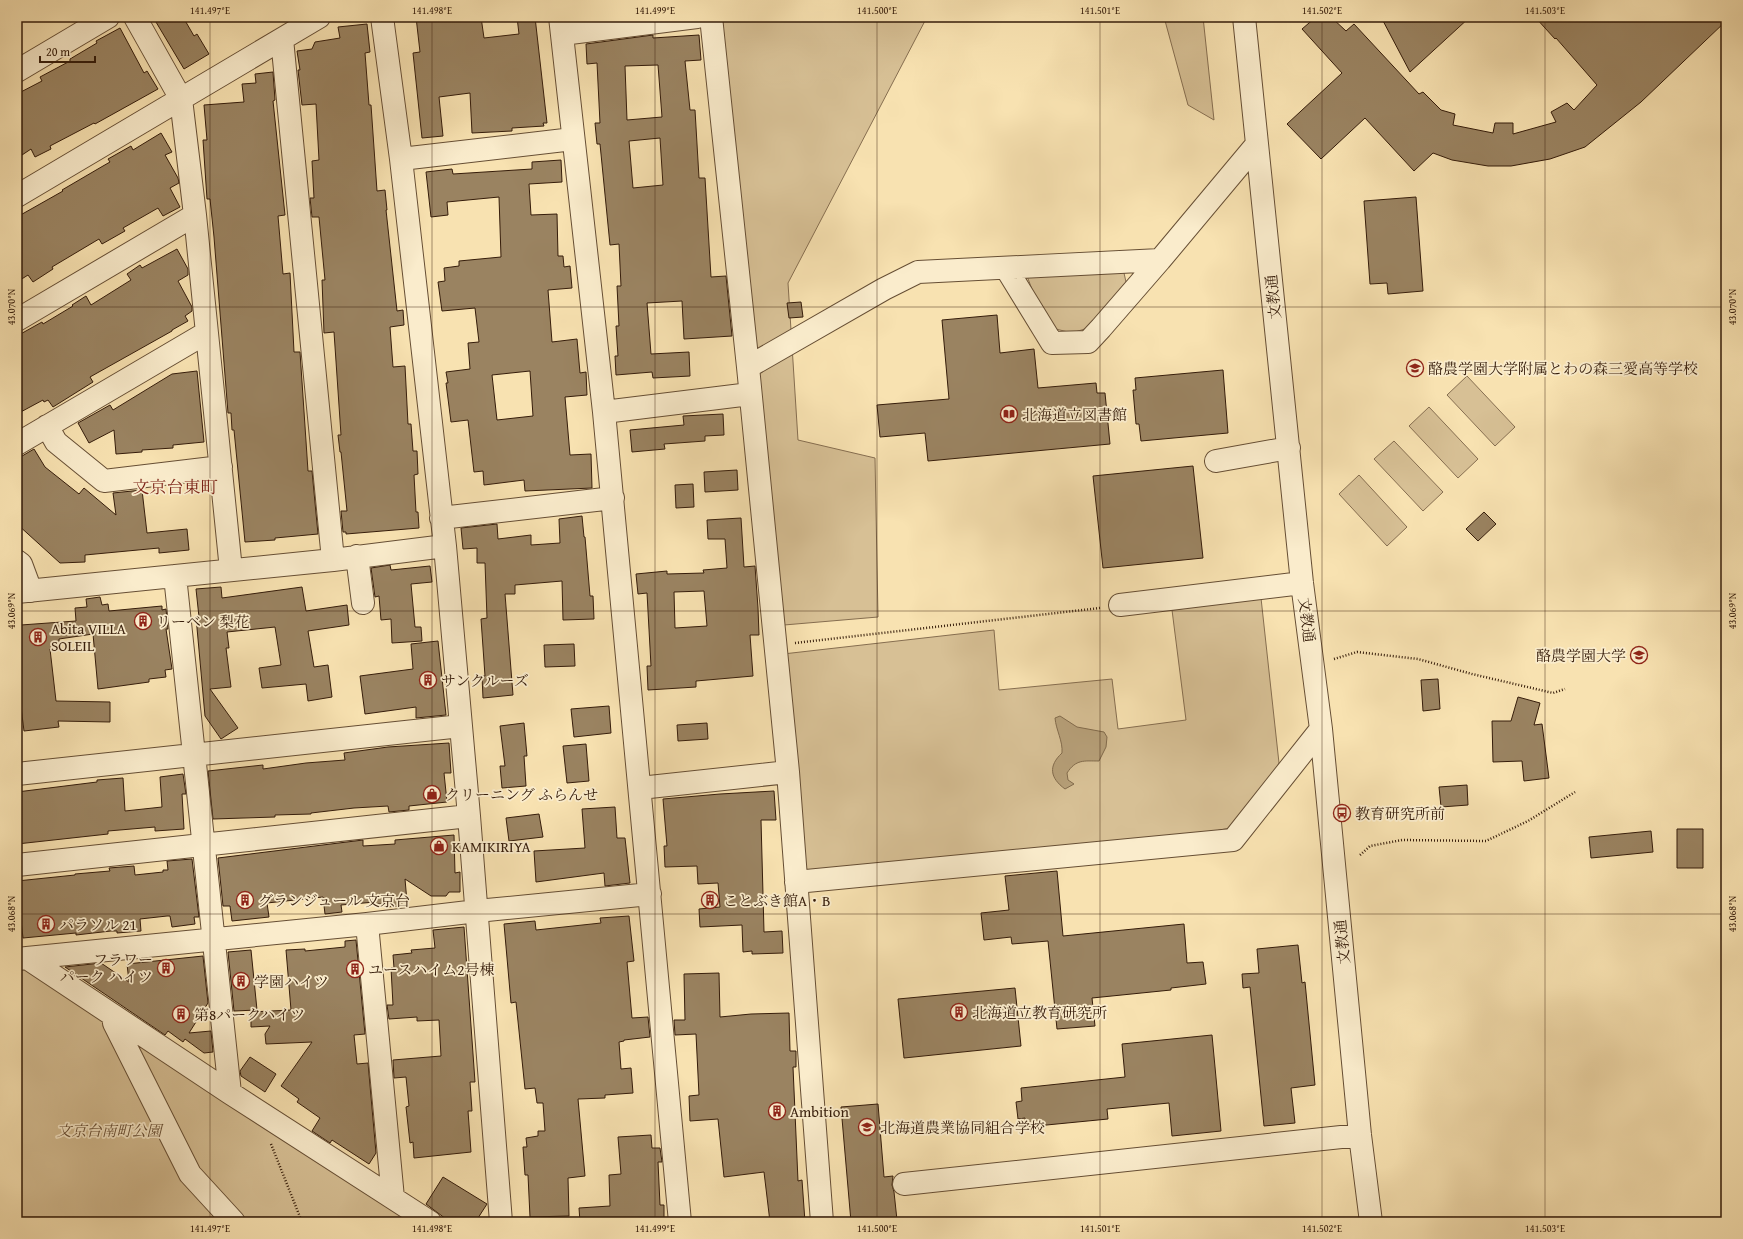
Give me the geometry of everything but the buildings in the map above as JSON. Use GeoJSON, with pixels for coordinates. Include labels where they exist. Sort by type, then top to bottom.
{"type":"FeatureCollection","features":[{"type":"Feature","properties":{"kind":"street"},"geometry":{"type":"LineString","coordinates":[[17,71],[108,17]]}},
{"type":"Feature","properties":{"kind":"street"},"geometry":{"type":"LineString","coordinates":[[135,17],[181,98],[195,215],[231,570]]}},
{"type":"Feature","properties":{"kind":"street"},"geometry":{"type":"LineString","coordinates":[[17,196],[319,17]]}},
{"type":"Feature","properties":{"kind":"street"},"geometry":{"type":"LineString","coordinates":[[382,17],[401,159],[445,546],[477,911],[501,1222]]}},
{"type":"Feature","properties":{"kind":"street"},"geometry":{"type":"LineString","coordinates":[[680,1222],[613,498],[561,25],[697,17]]}},
{"type":"Feature","properties":{"kind":"street"},"geometry":{"type":"LineString","coordinates":[[711,17],[748,367],[788,772],[822,1222]]}},
{"type":"Feature","properties":{"kind":"street","name":"文教通"},"geometry":{"type":"LineString","coordinates":[[1244,17],[1302,583],[1321,729],[1360,1135],[1371,1222]]}},
{"type":"Feature","properties":{"kind":"street"},"geometry":{"type":"LineString","coordinates":[[282,39],[333,560]]}},
{"type":"Feature","properties":{"kind":"street"},"geometry":{"type":"LineString","coordinates":[[401,159],[574,140]]}},
{"type":"Feature","properties":{"kind":"street"},"geometry":{"type":"LineString","coordinates":[[1006,268],[1052,343],[1088,342],[1102,328],[1258,144]]}},
{"type":"Feature","properties":{"kind":"street"},"geometry":{"type":"LineString","coordinates":[[17,320],[195,215]]}},
{"type":"Feature","properties":{"kind":"street"},"geometry":{"type":"LineString","coordinates":[[748,367],[884,289],[918,272],[1160,260]]}},
{"type":"Feature","properties":{"kind":"street"},"geometry":{"type":"LineString","coordinates":[[17,444],[206,333]]}},
{"type":"Feature","properties":{"kind":"street"},"geometry":{"type":"LineString","coordinates":[[604,412],[750,394]]}},
{"type":"Feature","properties":{"kind":"street"},"geometry":{"type":"LineString","coordinates":[[48,426],[56,442],[104,481],[221,467]]}},
{"type":"Feature","properties":{"kind":"street"},"geometry":{"type":"LineString","coordinates":[[1216,461],[1289,448]]}},
{"type":"Feature","properties":{"kind":"street"},"geometry":{"type":"LineString","coordinates":[[441,518],[613,498]]}},
{"type":"Feature","properties":{"kind":"street"},"geometry":{"type":"LineString","coordinates":[[17,560],[21,564],[24,592],[333,560],[445,546]]}},
{"type":"Feature","properties":{"kind":"street"},"geometry":{"type":"LineString","coordinates":[[357,556],[363,603]]}},
{"type":"Feature","properties":{"kind":"street"},"geometry":{"type":"LineString","coordinates":[[175,576],[230,1093]]}},
{"type":"Feature","properties":{"kind":"street"},"geometry":{"type":"LineString","coordinates":[[1120,605],[1302,583]]}},
{"type":"Feature","properties":{"kind":"street"},"geometry":{"type":"LineString","coordinates":[[17,774],[461,726]]}},
{"type":"Feature","properties":{"kind":"street"},"geometry":{"type":"LineString","coordinates":[[796,882],[1233,840],[1321,729]]}},
{"type":"Feature","properties":{"kind":"street"},"geometry":{"type":"LineString","coordinates":[[640,788],[788,772]]}},
{"type":"Feature","properties":{"kind":"street"},"geometry":{"type":"LineString","coordinates":[[17,865],[469,816]]}},
{"type":"Feature","properties":{"kind":"street"},"geometry":{"type":"LineString","coordinates":[[22,958],[213,940],[477,911],[650,894]]}},
{"type":"Feature","properties":{"kind":"street"},"geometry":{"type":"LineString","coordinates":[[367,924],[393,1198]]}},
{"type":"Feature","properties":{"kind":"street"},"geometry":{"type":"LineString","coordinates":[[22,958],[430,1222]]}},
{"type":"Feature","properties":{"kind":"street"},"geometry":{"type":"LineString","coordinates":[[114,1023],[190,1174],[234,1222]]}},
{"type":"Feature","properties":{"kind":"street"},"geometry":{"type":"LineString","coordinates":[[904,1184],[1360,1135]]}},
{"type":"Feature","properties":{"kind":"path"},"geometry":{"type":"LineString","coordinates":[[775,645],[1120,605]]}},
{"type":"Feature","properties":{"kind":"path"},"geometry":{"type":"LineString","coordinates":[[1334,659],[1357,652],[1418,659],[1472,674],[1553,693],[1565,689]]}},
{"type":"Feature","properties":{"kind":"path"},"geometry":{"type":"LineString","coordinates":[[1360,855],[1370,846],[1402,840],[1486,841],[1528,821],[1575,792]]}},
{"type":"Feature","properties":{"kind":"path"},"geometry":{"type":"LineString","coordinates":[[270,1141],[302,1222]]}},
{"type":"Feature","properties":{"kind":"green space"},"geometry":{"type":"Polygon","coordinates":[[[722,17],[927,17],[788,283],[798,440],[875,458],[878,617],[784,625],[722,17]]]}},
{"type":"Feature","properties":{"kind":"green space"},"geometry":{"type":"Polygon","coordinates":[[[1164,17],[1203,17],[1214,120],[1188,105],[1164,17]]]}},
{"type":"Feature","properties":{"kind":"green space"},"geometry":{"type":"Polygon","coordinates":[[[1115,268],[1124,273],[1126,282],[1091,327],[1072,333],[1052,328],[1033,292],[1027,276],[1115,268]]]}},
{"type":"Feature","properties":{"kind":"green space"},"geometry":{"type":"Polygon","coordinates":[[[1467,376],[1515,427],[1495,446],[1447,395],[1467,376]]]}},
{"type":"Feature","properties":{"kind":"green space"},"geometry":{"type":"Polygon","coordinates":[[[1429,407],[1478,459],[1458,478],[1409,426],[1429,407]]]}},
{"type":"Feature","properties":{"kind":"green space"},"geometry":{"type":"Polygon","coordinates":[[[1394,441],[1443,492],[1423,511],[1374,459],[1394,441]]]}},
{"type":"Feature","properties":{"kind":"green space"},"geometry":{"type":"Polygon","coordinates":[[[1359,475],[1407,527],[1387,546],[1339,494],[1359,475]]]}},
{"type":"Feature","properties":{"kind":"green space"},"geometry":{"type":"Polygon","coordinates":[[[1261,598],[1279,763],[1273,776],[1230,828],[1215,831],[802,872],[783,654],[994,630],[999,690],[1112,679],[1118,729],[1186,720],[1172,610],[1261,598]]]}},
{"type":"Feature","properties":{"kind":"green space","name":"文京台南町公園"},"geometry":{"type":"Polygon","coordinates":[[[29,969],[420,1222],[30,1222],[17,1216],[17,971],[29,969]]]}},
{"type":"Feature","properties":{"kind":"shaded area"},"geometry":{"type":"Polygon","coordinates":[[[1060,716],[1077,727],[1104,732],[1107,737],[1106,747],[1099,761],[1081,762],[1070,768],[1067,773],[1068,780],[1074,784],[1065,789],[1056,781],[1053,772],[1054,763],[1062,753],[1055,718],[1060,716]]]}},
{"type":"Feature","properties":{"kind":"place","name":"酪農学園大学附属とわの森三愛高等学校"},"geometry":{"type":"Point","coordinates":[1415,368]}},
{"type":"Feature","properties":{"kind":"place","name":"北海道立図書館"},"geometry":{"type":"Point","coordinates":[1009,414]}},
{"type":"Feature","properties":{"kind":"place","name":"リーベン 梨花"},"geometry":{"type":"Point","coordinates":[143,621]}},
{"type":"Feature","properties":{"kind":"place","name":"Abita VILLA SOLEIL"},"geometry":{"type":"Point","coordinates":[38,637]}},
{"type":"Feature","properties":{"kind":"place","name":"酪農学園大学"},"geometry":{"type":"Point","coordinates":[1639,655]}},
{"type":"Feature","properties":{"kind":"place","name":"サンクルーズ"},"geometry":{"type":"Point","coordinates":[428,680]}},
{"type":"Feature","properties":{"kind":"place","name":"クリーニング ふらんせ"},"geometry":{"type":"Point","coordinates":[432,794]}},
{"type":"Feature","properties":{"kind":"place","name":"教育研究所前"},"geometry":{"type":"Point","coordinates":[1342,813]}},
{"type":"Feature","properties":{"kind":"place","name":"KAMIKIRIYA"},"geometry":{"type":"Point","coordinates":[439,846]}},
{"type":"Feature","properties":{"kind":"place","name":"グランジュール 文京台"},"geometry":{"type":"Point","coordinates":[245,900]}},
{"type":"Feature","properties":{"kind":"place","name":"ことぶき館A・B"},"geometry":{"type":"Point","coordinates":[710,900]}},
{"type":"Feature","properties":{"kind":"place","name":"パラソル 21"},"geometry":{"type":"Point","coordinates":[46,924]}},
{"type":"Feature","properties":{"kind":"place","name":"フラワー パーク ハイツ"},"geometry":{"type":"Point","coordinates":[166,968]}},
{"type":"Feature","properties":{"kind":"place","name":"ユースハイム2号棟"},"geometry":{"type":"Point","coordinates":[355,969]}},
{"type":"Feature","properties":{"kind":"place","name":"学園ハイツ"},"geometry":{"type":"Point","coordinates":[241,981]}},
{"type":"Feature","properties":{"kind":"place","name":"北海道立教育研究所"},"geometry":{"type":"Point","coordinates":[959,1012]}},
{"type":"Feature","properties":{"kind":"place","name":"第8パークハイツ"},"geometry":{"type":"Point","coordinates":[181,1014]}},
{"type":"Feature","properties":{"kind":"place","name":"Ambition"},"geometry":{"type":"Point","coordinates":[777,1111]}},
{"type":"Feature","properties":{"kind":"place","name":"北海道農業協同組合学校"},"geometry":{"type":"Point","coordinates":[867,1127]}},
{"type":"Feature","properties":{"kind":"district","name":"文京台東町"},"geometry":{"type":"Point","coordinates":[175,486]}}]}
